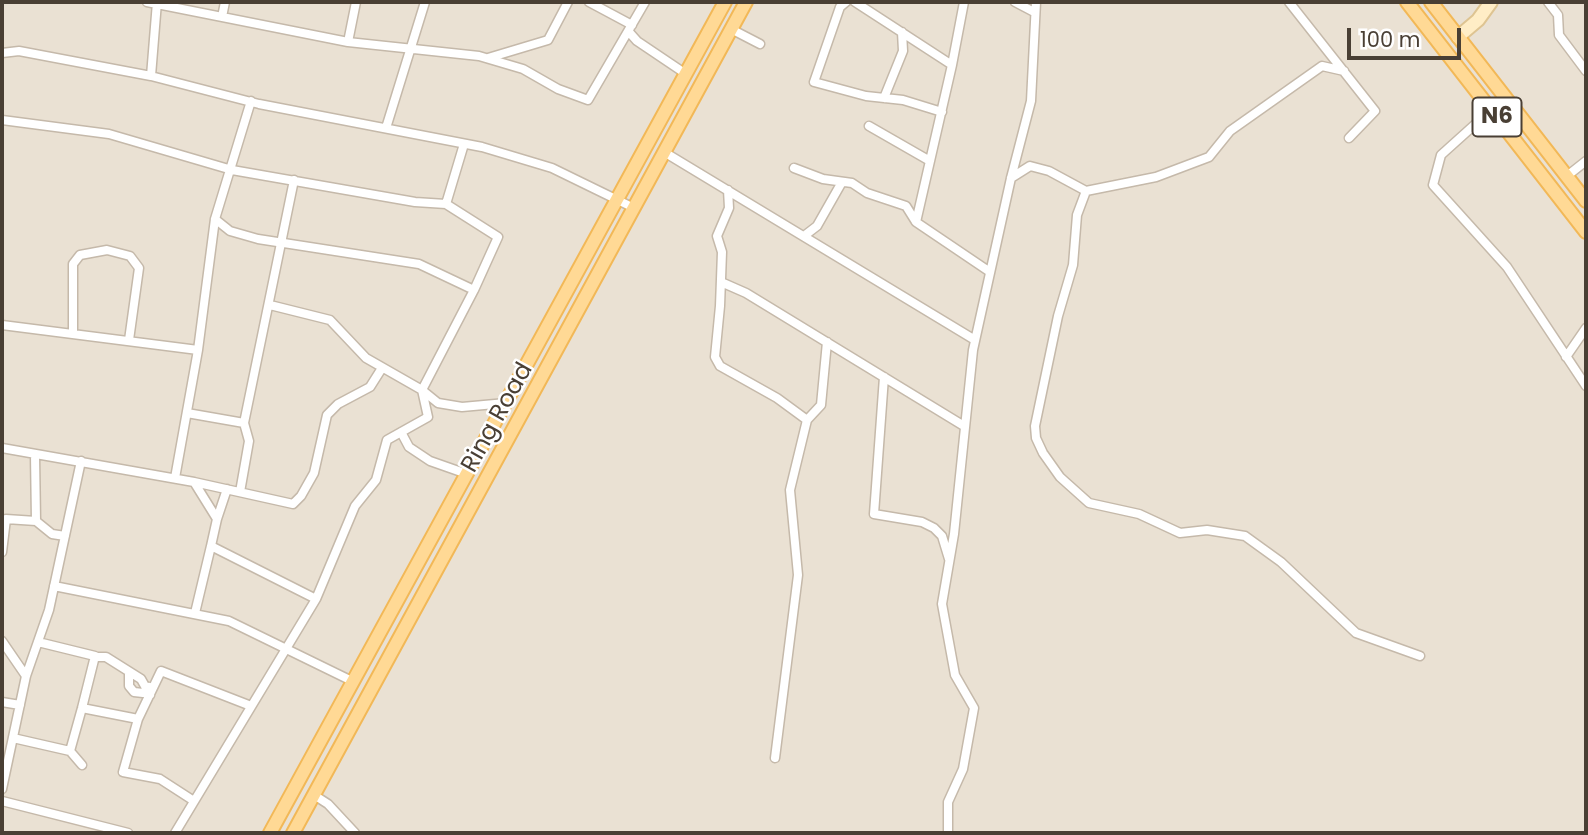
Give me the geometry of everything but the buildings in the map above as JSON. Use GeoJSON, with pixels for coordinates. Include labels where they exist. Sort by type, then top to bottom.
{"type":"FeatureCollection","features":[{"type":"Feature","properties":{"kind":"main road","name":"Ring Road"},"geometry":{"type":"LineString","coordinates":[[270,833],[725,2]]}},
{"type":"Feature","properties":{"kind":"main road","name":"Ring Road"},"geometry":{"type":"LineString","coordinates":[[293,833],[746,2]]}},
{"type":"Feature","properties":{"kind":"main road","name":"N6"},"geometry":{"type":"LineString","coordinates":[[1407,2],[1586,232]]}},
{"type":"Feature","properties":{"kind":"main road","name":"N6"},"geometry":{"type":"LineString","coordinates":[[1431,2],[1586,201]]}},
{"type":"Feature","properties":{"kind":"main road"},"geometry":{"type":"LineString","coordinates":[[713,24],[730,31]]}},
{"type":"Feature","properties":{"kind":"street"},"geometry":{"type":"LineString","coordinates":[[151,76],[154,2],[348,43],[486,58],[523,69],[558,89],[588,100],[645,2]]}},
{"type":"Feature","properties":{"kind":"street"},"geometry":{"type":"LineString","coordinates":[[222,17],[225,2]]}},
{"type":"Feature","properties":{"kind":"street"},"geometry":{"type":"LineString","coordinates":[[348,43],[356,2]]}},
{"type":"Feature","properties":{"kind":"street"},"geometry":{"type":"LineString","coordinates":[[386,128],[425,2]]}},
{"type":"Feature","properties":{"kind":"street"},"geometry":{"type":"LineString","coordinates":[[486,58],[548,40],[568,2]]}},
{"type":"Feature","properties":{"kind":"street"},"geometry":{"type":"LineString","coordinates":[[589,2],[631,29],[637,41],[685,74]]}},
{"type":"Feature","properties":{"kind":"street"},"geometry":{"type":"LineString","coordinates":[[846,2],[840,7],[814,82],[903,100],[942,112]]}},
{"type":"Feature","properties":{"kind":"street"},"geometry":{"type":"LineString","coordinates":[[855,2],[952,65]]}},
{"type":"Feature","properties":{"kind":"street"},"geometry":{"type":"LineString","coordinates":[[1015,2],[1034,12]]}},
{"type":"Feature","properties":{"kind":"street"},"geometry":{"type":"LineString","coordinates":[[948,833],[948,802],[963,769],[974,708],[955,675],[942,604],[975,340],[1031,101],[1036,2]]}},
{"type":"Feature","properties":{"kind":"street"},"geometry":{"type":"LineString","coordinates":[[1289,2],[1375,111],[1349,138]]}},
{"type":"Feature","properties":{"kind":"street"},"geometry":{"type":"LineString","coordinates":[[1458,37],[1478,20],[1491,2]]}},
{"type":"Feature","properties":{"kind":"street"},"geometry":{"type":"LineString","coordinates":[[1548,2],[1558,15],[1559,36],[1585,68]]}},
{"type":"Feature","properties":{"kind":"street"},"geometry":{"type":"LineString","coordinates":[[916,222],[942,112],[963,4]]}},
{"type":"Feature","properties":{"kind":"street"},"geometry":{"type":"LineString","coordinates":[[730,31],[760,44]]}},
{"type":"Feature","properties":{"kind":"street"},"geometry":{"type":"LineString","coordinates":[[884,98],[903,51],[902,32]]}},
{"type":"Feature","properties":{"kind":"street"},"geometry":{"type":"LineString","coordinates":[[2,52],[19,51],[151,76],[251,101],[464,144],[552,168],[634,208]]}},
{"type":"Feature","properties":{"kind":"street"},"geometry":{"type":"LineString","coordinates":[[1011,178],[1030,166],[1049,171],[1086,191],[1156,177],[1209,158],[1230,131],[1322,66],[1344,71]]}},
{"type":"Feature","properties":{"kind":"street"},"geometry":{"type":"LineString","coordinates":[[175,478],[198,350],[215,219],[251,101]]}},
{"type":"Feature","properties":{"kind":"street"},"geometry":{"type":"LineString","coordinates":[[1491,110],[1441,155],[1433,185],[1507,267],[1586,386]]}},
{"type":"Feature","properties":{"kind":"street"},"geometry":{"type":"LineString","coordinates":[[2,120],[109,134],[232,170],[415,202],[446,204],[498,237],[422,390],[428,417],[387,440],[376,480],[355,506],[316,599],[175,833]]}},
{"type":"Feature","properties":{"kind":"street"},"geometry":{"type":"LineString","coordinates":[[869,126],[930,161]]}},
{"type":"Feature","properties":{"kind":"street"},"geometry":{"type":"LineString","coordinates":[[446,204],[464,144]]}},
{"type":"Feature","properties":{"kind":"street"},"geometry":{"type":"LineString","coordinates":[[664,152],[975,340]]}},
{"type":"Feature","properties":{"kind":"street"},"geometry":{"type":"LineString","coordinates":[[1567,176],[1586,161]]}},
{"type":"Feature","properties":{"kind":"street"},"geometry":{"type":"LineString","coordinates":[[794,168],[823,180],[852,183],[867,193],[906,206],[916,222],[990,272]]}},
{"type":"Feature","properties":{"kind":"street"},"geometry":{"type":"LineString","coordinates":[[240,492],[249,441],[244,423],[294,180]]}},
{"type":"Feature","properties":{"kind":"street"},"geometry":{"type":"LineString","coordinates":[[804,236],[817,226],[842,182]]}},
{"type":"Feature","properties":{"kind":"street"},"geometry":{"type":"LineString","coordinates":[[727,190],[730,208],[718,236],[722,252],[715,357],[720,366],[777,398],[807,420]]}},
{"type":"Feature","properties":{"kind":"street"},"geometry":{"type":"LineString","coordinates":[[1086,191],[1077,215],[1073,265],[1058,316],[1035,426],[1036,439],[1042,453],[1060,477],[1089,503],[1139,514],[1180,533],[1207,530],[1245,536],[1281,562],[1356,633],[1419,656]]}},
{"type":"Feature","properties":{"kind":"street"},"geometry":{"type":"LineString","coordinates":[[215,219],[230,231],[258,239],[419,264],[474,290]]}},
{"type":"Feature","properties":{"kind":"street"},"geometry":{"type":"LineString","coordinates":[[73,334],[72,264],[80,256],[107,250],[130,256],[139,268],[129,340]]}},
{"type":"Feature","properties":{"kind":"street"},"geometry":{"type":"LineString","coordinates":[[721,282],[746,293],[964,426]]}},
{"type":"Feature","properties":{"kind":"street"},"geometry":{"type":"LineString","coordinates":[[270,305],[330,320],[366,358],[422,390],[438,403],[462,407],[506,403]]}},
{"type":"Feature","properties":{"kind":"street"},"geometry":{"type":"LineString","coordinates":[[2,325],[198,350]]}},
{"type":"Feature","properties":{"kind":"street"},"geometry":{"type":"LineString","coordinates":[[1566,357],[1586,328]]}},
{"type":"Feature","properties":{"kind":"street"},"geometry":{"type":"LineString","coordinates":[[775,758],[799,575],[790,490],[807,420],[821,405],[827,342]]}},
{"type":"Feature","properties":{"kind":"street"},"geometry":{"type":"LineString","coordinates":[[2,448],[175,478],[293,504],[301,496],[314,473],[327,415],[338,404],[370,387],[382,368]]}},
{"type":"Feature","properties":{"kind":"street"},"geometry":{"type":"LineString","coordinates":[[884,377],[874,514],[922,522],[934,528],[942,536],[949,562]]}},
{"type":"Feature","properties":{"kind":"street"},"geometry":{"type":"LineString","coordinates":[[187,413],[244,423]]}},
{"type":"Feature","properties":{"kind":"street"},"geometry":{"type":"LineString","coordinates":[[401,432],[409,447],[430,461],[467,474]]}},
{"type":"Feature","properties":{"kind":"street"},"geometry":{"type":"LineString","coordinates":[[35,455],[36,521]]}},
{"type":"Feature","properties":{"kind":"street"},"geometry":{"type":"LineString","coordinates":[[2,789],[26,676],[54,586],[81,461]]}},
{"type":"Feature","properties":{"kind":"street"},"geometry":{"type":"LineString","coordinates":[[194,482],[217,520]]}},
{"type":"Feature","properties":{"kind":"street"},"geometry":{"type":"LineString","coordinates":[[195,614],[227,489]]}},
{"type":"Feature","properties":{"kind":"street"},"geometry":{"type":"LineString","coordinates":[[2,552],[6,519],[36,521],[52,534],[65,536]]}},
{"type":"Feature","properties":{"kind":"street"},"geometry":{"type":"LineString","coordinates":[[211,546],[316,599]]}},
{"type":"Feature","properties":{"kind":"street"},"geometry":{"type":"LineString","coordinates":[[54,586],[229,621],[354,682]]}},
{"type":"Feature","properties":{"kind":"street"},"geometry":{"type":"LineString","coordinates":[[2,641],[26,676]]}},
{"type":"Feature","properties":{"kind":"street"},"geometry":{"type":"LineString","coordinates":[[38,642],[94,657],[106,657],[141,679],[148,693]]}},
{"type":"Feature","properties":{"kind":"street"},"geometry":{"type":"LineString","coordinates":[[70,751],[94,657]]}},
{"type":"Feature","properties":{"kind":"street"},"geometry":{"type":"LineString","coordinates":[[194,801],[160,779],[123,772],[138,719],[148,693],[161,671],[251,706]]}},
{"type":"Feature","properties":{"kind":"street"},"geometry":{"type":"LineString","coordinates":[[2,702],[20,705]]}},
{"type":"Feature","properties":{"kind":"street"},"geometry":{"type":"LineString","coordinates":[[82,708],[138,719]]}},
{"type":"Feature","properties":{"kind":"street"},"geometry":{"type":"LineString","coordinates":[[13,738],[70,751],[82,765]]}},
{"type":"Feature","properties":{"kind":"street"},"geometry":{"type":"LineString","coordinates":[[314,795],[328,804],[355,833]]}},
{"type":"Feature","properties":{"kind":"street"},"geometry":{"type":"LineString","coordinates":[[2,801],[128,833]]}},
{"type":"Feature","properties":{"kind":"shaded area"},"geometry":{"type":"Polygon","coordinates":[[[2,2],[1586,2],[1586,833],[2,833],[2,2]]]}}]}
